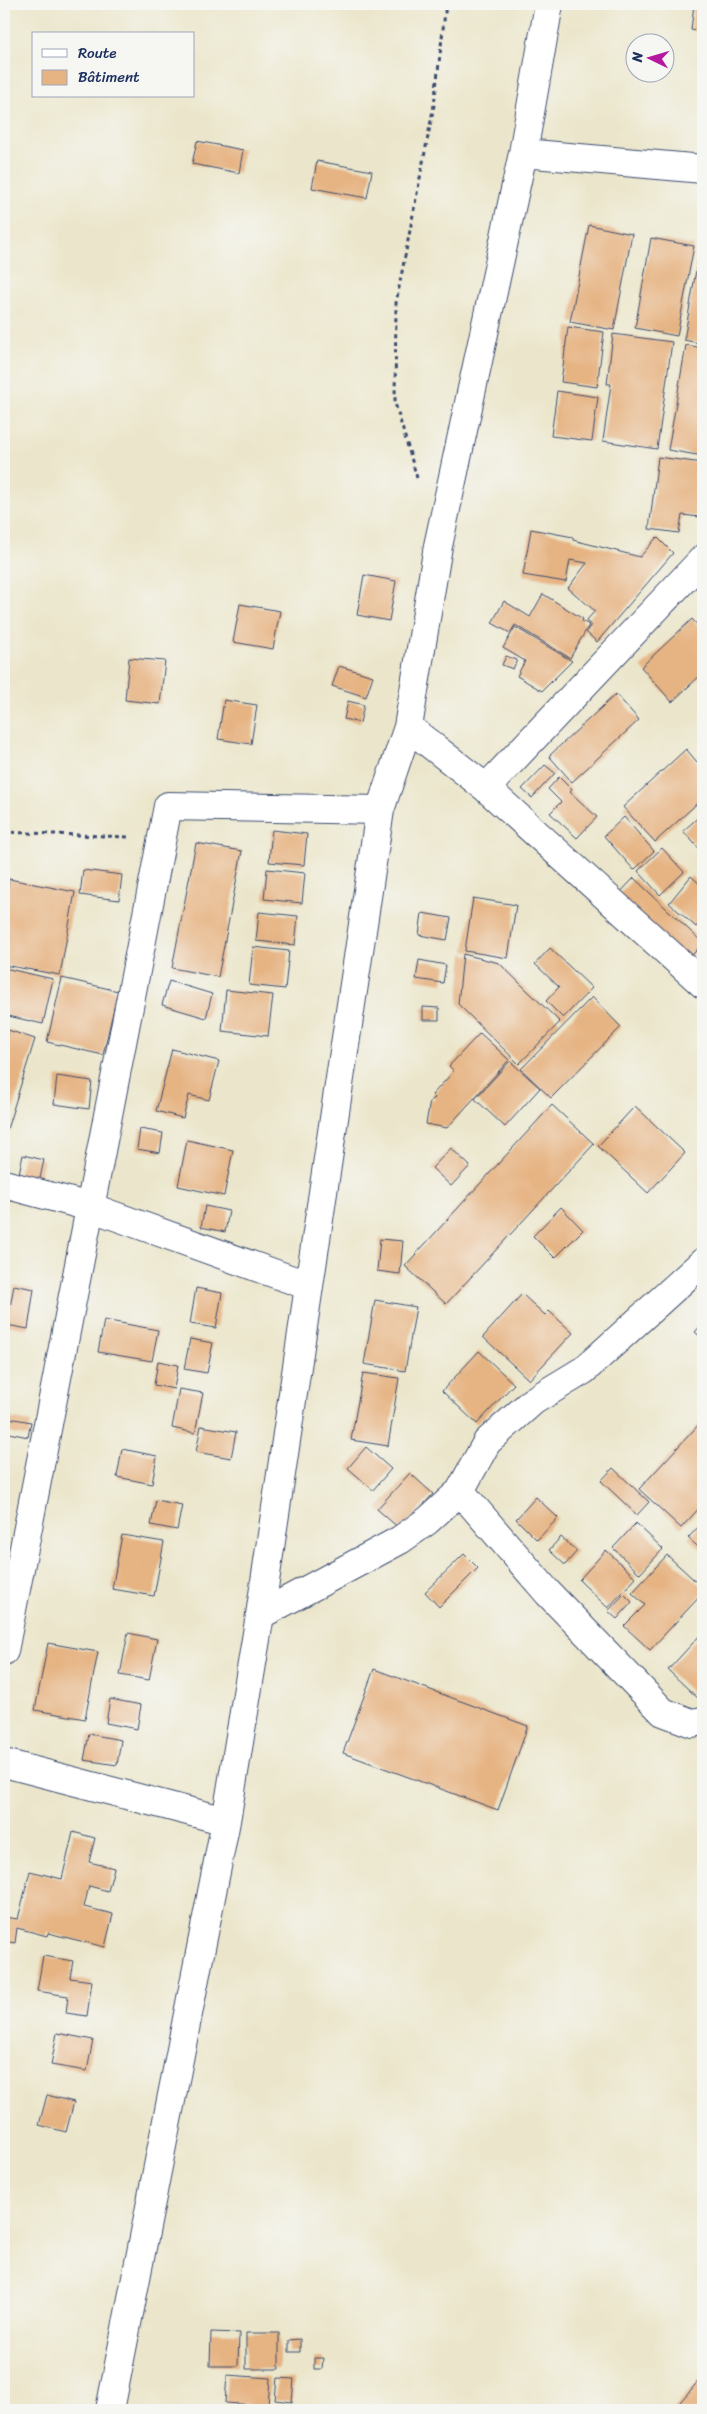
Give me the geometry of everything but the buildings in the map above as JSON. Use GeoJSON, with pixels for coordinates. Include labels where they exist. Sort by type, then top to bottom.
{"type":"FeatureCollection","features":[{"type":"Feature","properties":{"kind":"street"},"geometry":{"type":"LineString","coordinates":[[110,2410],[226,1821],[260,1615],[380,810],[408,727],[438,546],[523,153],[549,4]]}},
{"type":"Feature","properties":{"kind":"street"},"geometry":{"type":"LineString","coordinates":[[523,153],[703,169]]}},
{"type":"Feature","properties":{"kind":"street"},"geometry":{"type":"LineString","coordinates":[[486,788],[703,559]]}},
{"type":"Feature","properties":{"kind":"street"},"geometry":{"type":"LineString","coordinates":[[408,727],[486,788],[703,984]]}},
{"type":"Feature","properties":{"kind":"street"},"geometry":{"type":"LineString","coordinates":[[4,1651],[168,806],[380,810]]}},
{"type":"Feature","properties":{"kind":"street"},"geometry":{"type":"LineString","coordinates":[[4,1184],[90,1207],[309,1286]]}},
{"type":"Feature","properties":{"kind":"street"},"geometry":{"type":"LineString","coordinates":[[260,1615],[400,1540],[427,1521],[460,1491],[488,1442],[533,1402],[584,1370],[703,1262]]}},
{"type":"Feature","properties":{"kind":"street"},"geometry":{"type":"LineString","coordinates":[[460,1491],[548,1593],[663,1712],[692,1723],[703,1721]]}},
{"type":"Feature","properties":{"kind":"street"},"geometry":{"type":"LineString","coordinates":[[4,1764],[226,1821]]}},
{"type":"Feature","properties":{"kind":"path"},"geometry":{"type":"LineString","coordinates":[[418,479],[395,403],[396,303],[434,105],[446,4]]}},
{"type":"Feature","properties":{"kind":"path"},"geometry":{"type":"LineString","coordinates":[[4,832],[161,838]]}}]}
